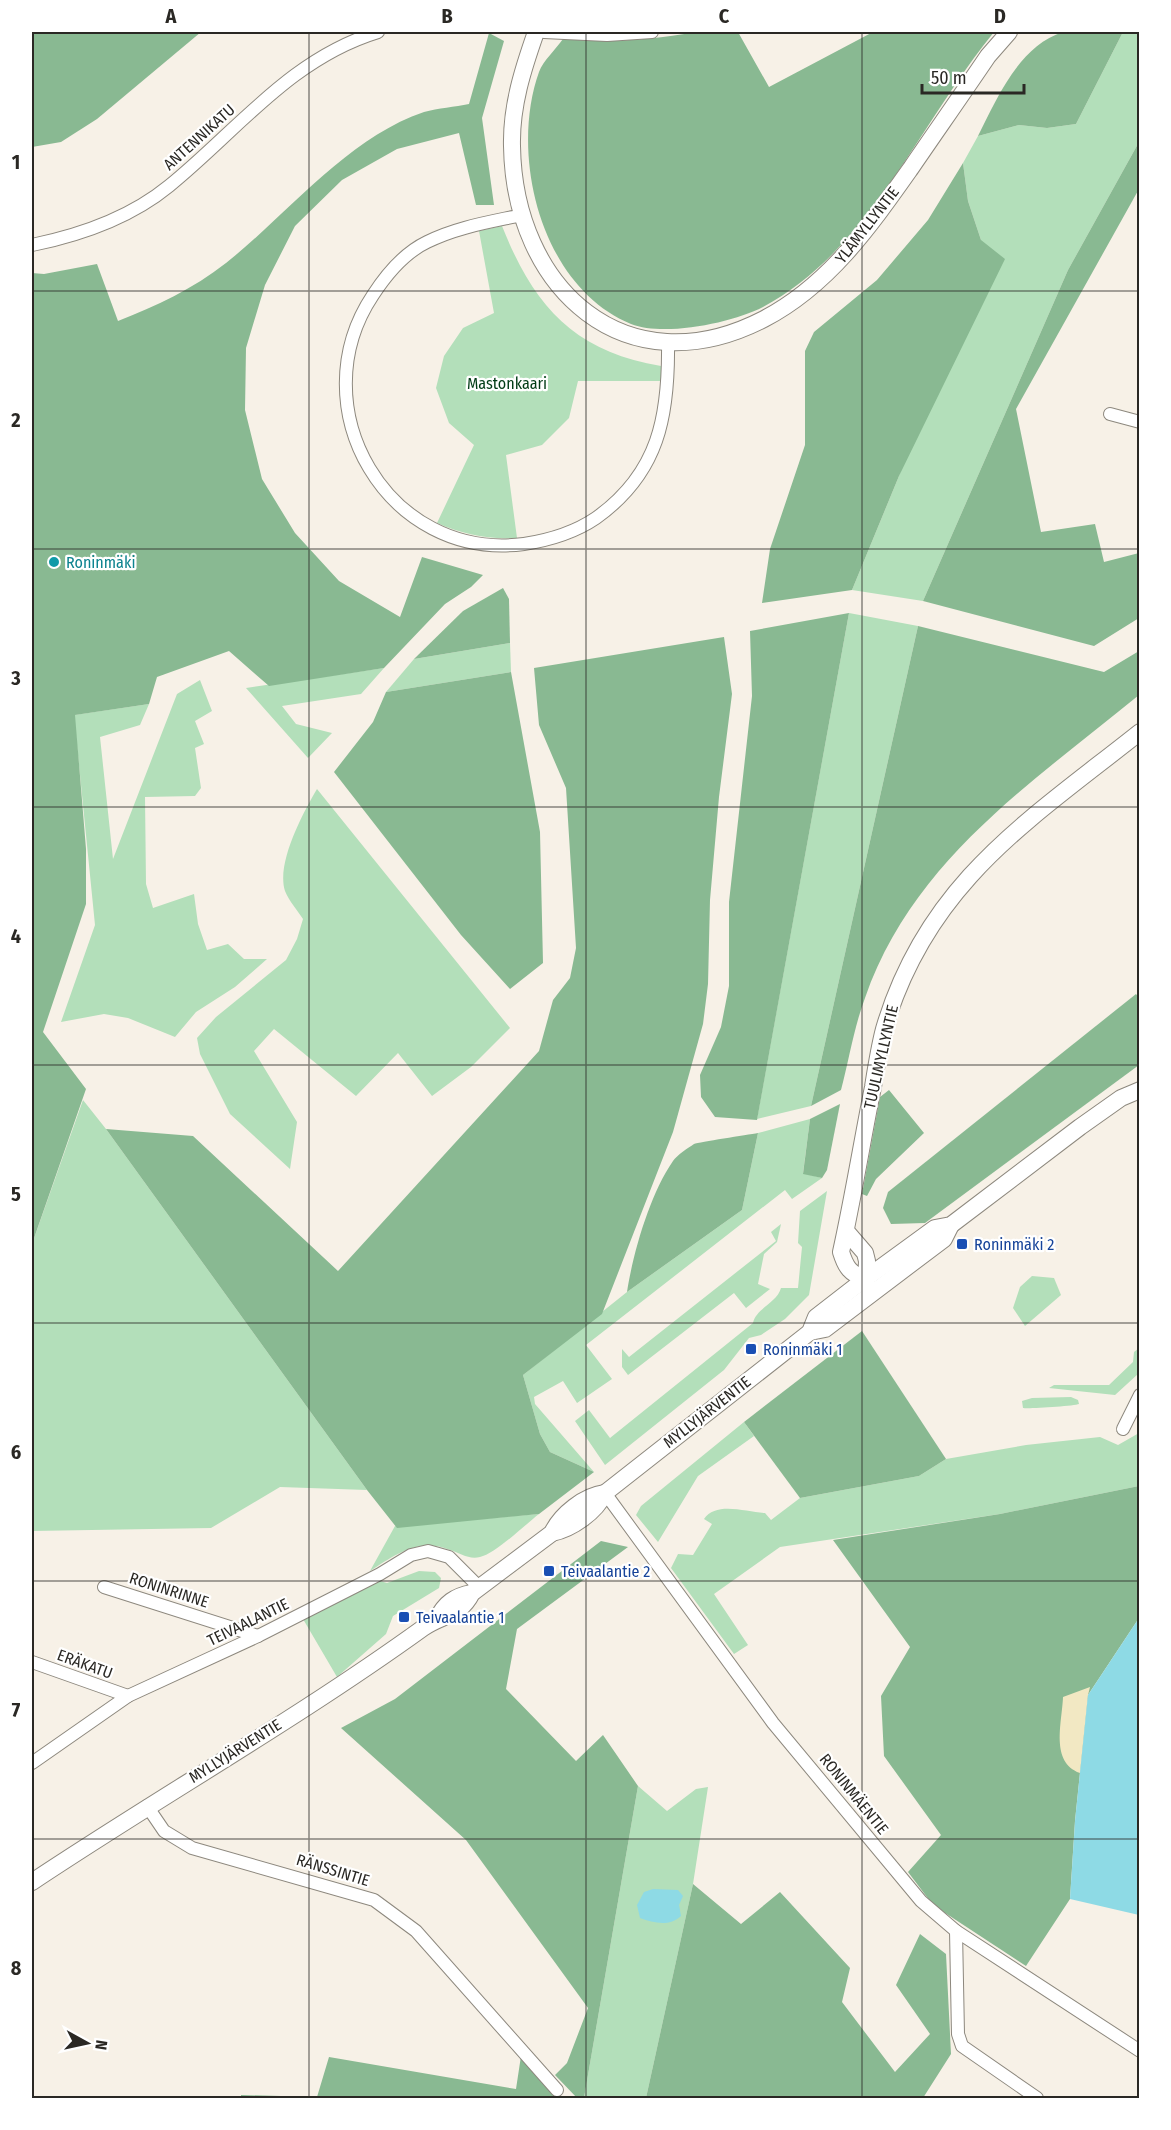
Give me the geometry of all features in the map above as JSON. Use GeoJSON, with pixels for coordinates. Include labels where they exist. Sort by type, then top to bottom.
{"type":"FeatureCollection","features":[{"type":"Feature","properties":{"kind":"street","name":"ANTENNIKATU"},"geometry":{"type":"LineString","coordinates":[[32,245],[83,232],[129,213],[168,187],[297,71],[335,47],[378,32]]}},
{"type":"Feature","properties":{"kind":"street","name":"YLÄMYLLYNTIE"},"geometry":{"type":"LineString","coordinates":[[536,32],[521,73],[514,111],[512,147],[522,215],[540,260],[565,295],[597,321],[633,337],[668,343],[690,343],[729,335],[765,318],[801,294],[836,266],[867,230],[988,56],[1009,32]]}},
{"type":"Feature","properties":{"kind":"street"},"geometry":{"type":"LineString","coordinates":[[544,32],[607,35],[652,32]]}},
{"type":"Feature","properties":{"kind":"street"},"geometry":{"type":"LineString","coordinates":[[522,215],[461,228],[425,242],[388,274],[362,312],[347,354],[345,397],[353,437],[368,466],[388,495],[415,517],[436,530],[481,543],[505,545],[540,542],[560,537],[587,524],[615,504],[641,474],[659,436],[667,397],[668,343]]}},
{"type":"Feature","properties":{"kind":"street"},"geometry":{"type":"LineString","coordinates":[[1110,414],[1140,422]]}},
{"type":"Feature","properties":{"kind":"street","name":"TUULIMYLLYNTIE"},"geometry":{"type":"LineString","coordinates":[[866,1287],[865,1253],[846,1230],[884,1030],[903,976],[930,926],[958,887],[997,846],[1140,732]]}},
{"type":"Feature","properties":{"kind":"street","name":"MYLLYJÄRVENTIE"},"geometry":{"type":"LineString","coordinates":[[32,1882],[147,1806],[377,1662],[437,1619],[450,1616],[466,1605],[476,1590],[552,1533],[558,1521],[592,1495],[605,1493],[810,1332],[816,1317],[866,1287],[935,1228],[951,1225],[1121,1098],[1140,1090]]}},
{"type":"Feature","properties":{"kind":"street"},"geometry":{"type":"LineString","coordinates":[[1123,1429],[1140,1395]]}},
{"type":"Feature","properties":{"kind":"street","name":"RONINMÄENTIE"},"geometry":{"type":"LineString","coordinates":[[605,1493],[773,1723],[841,1802],[909,1888],[956,1931],[1140,2051]]}},
{"type":"Feature","properties":{"kind":"street","name":"TEIVAALANTIE"},"geometry":{"type":"LineString","coordinates":[[32,1763],[128,1696],[258,1636],[380,1574],[411,1554],[428,1551],[449,1557],[476,1590]]}},
{"type":"Feature","properties":{"kind":"street","name":"RONINRINNE"},"geometry":{"type":"LineString","coordinates":[[104,1587],[258,1636]]}},
{"type":"Feature","properties":{"kind":"street","name":"ERÄKATU"},"geometry":{"type":"LineString","coordinates":[[32,1662],[128,1696]]}},
{"type":"Feature","properties":{"kind":"street","name":"RÄNSSINTIE"},"geometry":{"type":"LineString","coordinates":[[147,1806],[164,1831],[192,1848],[337,1887],[374,1900],[416,1932],[557,2090]]}},
{"type":"Feature","properties":{"kind":"street"},"geometry":{"type":"LineString","coordinates":[[956,1931],[957,2034],[962,2046],[1037,2098]]}},
{"type":"Feature","properties":{"kind":"green space"},"geometry":{"type":"Polygon","coordinates":[[[32,32],[201,32],[97,119],[61,142],[32,147],[32,32]]]}},
{"type":"Feature","properties":{"kind":"green space"},"geometry":{"type":"Polygon","coordinates":[[[696,32],[738,32],[769,87],[873,32],[994,32],[967,67],[864,219],[834,253],[801,283],[763,307],[734,318],[679,329],[645,328],[631,324],[600,306],[574,281],[554,250],[540,216],[531,179],[528,142],[531,105],[539,72],[563,39],[630,40],[696,32]]]}},
{"type":"Feature","properties":{"kind":"green space"},"geometry":{"type":"Polygon","coordinates":[[[1063,32],[1123,32],[1076,124],[1047,128],[1019,125],[978,136],[1002,90],[1022,61],[1047,39],[1063,32]]]}},
{"type":"Feature","properties":{"kind":"green space"},"geometry":{"type":"Polygon","coordinates":[[[1123,32],[1139,32],[1139,142],[1068,270],[923,601],[852,590],[899,476],[981,240],[968,201],[963,163],[978,136],[1019,125],[1047,128],[1076,124],[1123,32]]]}},
{"type":"Feature","properties":{"kind":"green space"},"geometry":{"type":"Polygon","coordinates":[[[489,33],[504,41],[482,118],[494,205],[476,205],[459,133],[397,149],[342,180],[295,226],[265,285],[246,348],[245,410],[262,479],[295,533],[339,581],[400,617],[422,557],[483,575],[471,587],[445,604],[384,668],[269,686],[229,651],[157,677],[149,704],[75,715],[86,849],[86,904],[43,1032],[86,1089],[32,1244],[32,273],[44,274],[97,264],[118,321],[174,296],[201,281],[226,263],[319,179],[369,140],[396,124],[424,112],[469,104],[489,33]]]}},
{"type":"Feature","properties":{"kind":"green space"},"geometry":{"type":"Polygon","coordinates":[[[1139,142],[1139,189],[1016,409],[1041,532],[1095,524],[1104,562],[1139,553],[1139,618],[1094,646],[923,601],[1068,270],[1139,142]]]}},
{"type":"Feature","properties":{"kind":"green space"},"geometry":{"type":"Polygon","coordinates":[[[963,163],[968,201],[981,240],[1005,259],[899,476],[852,590],[762,603],[770,549],[805,445],[805,351],[814,332],[877,280],[928,220],[963,163]]]}},
{"type":"Feature","properties":{"kind":"green space","name":"Mastonkaari"},"geometry":{"type":"Polygon","coordinates":[[[502,226],[528,280],[560,320],[580,336],[604,349],[630,359],[661,366],[662,381],[578,381],[569,418],[542,445],[506,455],[517,538],[476,535],[437,523],[474,445],[449,423],[436,388],[444,356],[463,328],[494,313],[479,231],[502,226]]]}},
{"type":"Feature","properties":{"kind":"green space"},"geometry":{"type":"Polygon","coordinates":[[[503,588],[509,599],[510,643],[414,659],[463,611],[503,588]]]}},
{"type":"Feature","properties":{"kind":"green space"},"geometry":{"type":"Polygon","coordinates":[[[849,613],[918,626],[811,1106],[757,1119],[849,613]]]}},
{"type":"Feature","properties":{"kind":"green space"},"geometry":{"type":"Polygon","coordinates":[[[849,613],[757,1120],[715,1117],[701,1097],[700,1075],[721,1027],[729,986],[729,902],[752,696],[750,631],[849,613]]]}},
{"type":"Feature","properties":{"kind":"green space"},"geometry":{"type":"Polygon","coordinates":[[[918,626],[1104,672],[1139,651],[1139,695],[1018,793],[980,828],[945,865],[913,905],[886,949],[865,998],[841,1090],[811,1106],[918,626]]]}},
{"type":"Feature","properties":{"kind":"green space"},"geometry":{"type":"Polygon","coordinates":[[[724,637],[732,694],[719,797],[710,900],[708,984],[703,1024],[673,1132],[602,1314],[523,1375],[540,1434],[550,1452],[594,1472],[539,1514],[397,1528],[367,1490],[106,1129],[193,1136],[338,1271],[539,1051],[553,1000],[570,978],[576,948],[566,788],[539,725],[534,668],[724,637]]]}},
{"type":"Feature","properties":{"kind":"green space"},"geometry":{"type":"Polygon","coordinates":[[[510,643],[511,672],[386,692],[414,659],[510,643]]]}},
{"type":"Feature","properties":{"kind":"green space"},"geometry":{"type":"Polygon","coordinates":[[[384,668],[361,694],[282,706],[296,724],[332,733],[308,758],[246,688],[384,668]]]}},
{"type":"Feature","properties":{"kind":"green space"},"geometry":{"type":"Polygon","coordinates":[[[511,672],[540,832],[543,963],[510,989],[461,935],[334,772],[373,722],[386,692],[511,672]]]}},
{"type":"Feature","properties":{"kind":"green space"},"geometry":{"type":"Polygon","coordinates":[[[200,680],[212,711],[195,721],[204,744],[195,748],[201,788],[195,796],[145,797],[146,884],[153,908],[194,894],[198,924],[207,950],[228,944],[244,959],[267,959],[235,987],[196,1012],[175,1037],[128,1018],[104,1014],[61,1022],[95,925],[74,715],[149,704],[140,725],[100,737],[113,859],[177,694],[200,680]]]}},
{"type":"Feature","properties":{"kind":"green space"},"geometry":{"type":"Polygon","coordinates":[[[317,789],[510,1028],[471,1067],[432,1096],[398,1053],[356,1096],[274,1029],[254,1051],[297,1122],[290,1169],[230,1114],[200,1054],[197,1038],[216,1017],[286,960],[297,939],[303,919],[285,891],[284,867],[292,838],[317,789]]]}},
{"type":"Feature","properties":{"kind":"green space"},"geometry":{"type":"Polygon","coordinates":[[[1136,994],[1140,999],[1139,1065],[925,1223],[891,1224],[883,1208],[888,1192],[1136,994]]]}},
{"type":"Feature","properties":{"kind":"green space"},"geometry":{"type":"Polygon","coordinates":[[[889,1090],[924,1133],[876,1179],[867,1196],[862,1194],[880,1097],[889,1090]]]}},
{"type":"Feature","properties":{"kind":"green space"},"geometry":{"type":"Polygon","coordinates":[[[83,1100],[367,1490],[280,1487],[211,1528],[32,1531],[32,1244],[83,1100]]]}},
{"type":"Feature","properties":{"kind":"green space"},"geometry":{"type":"Polygon","coordinates":[[[840,1104],[827,1170],[822,1178],[803,1174],[810,1119],[840,1104]]]}},
{"type":"Feature","properties":{"kind":"green space"},"geometry":{"type":"Polygon","coordinates":[[[810,1119],[803,1173],[822,1178],[792,1199],[785,1190],[586,1345],[612,1379],[577,1403],[563,1381],[534,1397],[535,1404],[594,1472],[550,1452],[540,1434],[523,1375],[627,1292],[742,1210],[758,1133],[810,1119]]]}},
{"type":"Feature","properties":{"kind":"green space"},"geometry":{"type":"Polygon","coordinates":[[[758,1133],[742,1210],[627,1292],[633,1260],[650,1207],[675,1159],[694,1144],[758,1133]]]}},
{"type":"Feature","properties":{"kind":"green space"},"geometry":{"type":"Polygon","coordinates":[[[827,1191],[809,1295],[785,1319],[761,1335],[749,1338],[724,1370],[605,1465],[575,1421],[589,1410],[610,1438],[753,1323],[758,1313],[775,1298],[781,1288],[798,1288],[802,1247],[798,1243],[800,1211],[827,1191]]]}},
{"type":"Feature","properties":{"kind":"green space"},"geometry":{"type":"Polygon","coordinates":[[[781,1224],[777,1242],[764,1254],[758,1284],[770,1289],[746,1308],[734,1293],[628,1375],[622,1367],[622,1349],[629,1357],[776,1241],[771,1232],[781,1224]]]}},
{"type":"Feature","properties":{"kind":"green space"},"geometry":{"type":"Polygon","coordinates":[[[1032,1276],[1054,1278],[1061,1295],[1025,1326],[1013,1308],[1020,1287],[1032,1276]]]}},
{"type":"Feature","properties":{"kind":"green space"},"geometry":{"type":"Polygon","coordinates":[[[862,1331],[946,1459],[919,1476],[800,1498],[744,1422],[862,1331]]]}},
{"type":"Feature","properties":{"kind":"green space"},"geometry":{"type":"Polygon","coordinates":[[[1139,1348],[1138,1374],[1115,1395],[1049,1388],[1054,1385],[1109,1385],[1133,1362],[1134,1352],[1139,1348]]]}},
{"type":"Feature","properties":{"kind":"green space"},"geometry":{"type":"Polygon","coordinates":[[[1071,1397],[1078,1400],[1079,1404],[1023,1408],[1022,1401],[1032,1398],[1071,1397]]]}},
{"type":"Feature","properties":{"kind":"green space"},"geometry":{"type":"Polygon","coordinates":[[[744,1422],[754,1436],[698,1476],[658,1542],[636,1515],[641,1506],[744,1422]]]}},
{"type":"Feature","properties":{"kind":"green space"},"geometry":{"type":"Polygon","coordinates":[[[1139,1433],[1139,1486],[1000,1514],[780,1547],[714,1594],[748,1645],[734,1654],[671,1568],[678,1554],[693,1555],[712,1524],[704,1519],[716,1510],[732,1509],[765,1513],[771,1520],[800,1498],[919,1476],[946,1459],[1026,1445],[1100,1437],[1118,1445],[1139,1433]]]}},
{"type":"Feature","properties":{"kind":"green space"},"geometry":{"type":"Polygon","coordinates":[[[1139,1486],[1139,1618],[1088,1695],[1075,1821],[1070,1899],[1026,1966],[933,1905],[908,1872],[941,1835],[884,1756],[881,1696],[910,1647],[833,1540],[1000,1514],[1139,1486]]]}},
{"type":"Feature","properties":{"kind":"green space"},"geometry":{"type":"Polygon","coordinates":[[[539,1514],[502,1545],[486,1555],[476,1558],[439,1547],[418,1547],[398,1554],[370,1571],[395,1526],[539,1514]]]}},
{"type":"Feature","properties":{"kind":"green space"},"geometry":{"type":"Polygon","coordinates":[[[601,1541],[628,1547],[517,1629],[506,1689],[576,1761],[603,1735],[638,1786],[584,2098],[577,2098],[555,2075],[567,2063],[588,2008],[466,1840],[341,1728],[395,1699],[601,1541]]]}},
{"type":"Feature","properties":{"kind":"green space"},"geometry":{"type":"Polygon","coordinates":[[[419,1571],[435,1572],[441,1578],[439,1588],[393,1616],[386,1634],[337,1677],[303,1619],[380,1581],[387,1583],[419,1571]]]}},
{"type":"Feature","properties":{"kind":"green space"},"geometry":{"type":"Polygon","coordinates":[[[638,1786],[667,1811],[696,1789],[708,1787],[693,1884],[646,2098],[584,2098],[638,1786]]]}},
{"type":"Feature","properties":{"kind":"green space"},"geometry":{"type":"Polygon","coordinates":[[[693,1884],[741,1924],[780,1892],[850,1968],[842,2002],[895,2072],[930,2034],[896,1985],[920,1934],[946,1954],[951,2054],[923,2098],[646,2098],[693,1884]]]}},
{"type":"Feature","properties":{"kind":"green space"},"geometry":{"type":"Polygon","coordinates":[[[521,2056],[561,2098],[241,2098],[241,2095],[317,2097],[329,2057],[516,2089],[521,2056]]]}},
{"type":"Feature","properties":{"kind":"sand"},"geometry":{"type":"Polygon","coordinates":[[[1090,1687],[1080,1773],[1071,1768],[1061,1751],[1063,1697],[1090,1687]]]}},
{"type":"Feature","properties":{"kind":"water"},"geometry":{"type":"Polygon","coordinates":[[[1139,1618],[1140,1915],[1070,1899],[1075,1821],[1088,1695],[1139,1618]]]}},
{"type":"Feature","properties":{"kind":"water"},"geometry":{"type":"Polygon","coordinates":[[[653,1889],[678,1890],[683,1896],[679,1905],[681,1916],[666,1923],[640,1918],[637,1905],[644,1892],[653,1889]]]}},
{"type":"Feature","properties":{"kind":"place","name":"Roninmäki"},"geometry":{"type":"Point","coordinates":[54,562]}},
{"type":"Feature","properties":{"kind":"place","name":"Roninmäki 2"},"geometry":{"type":"Point","coordinates":[962,1244]}},
{"type":"Feature","properties":{"kind":"place","name":"Roninmäki 1"},"geometry":{"type":"Point","coordinates":[751,1349]}},
{"type":"Feature","properties":{"kind":"place","name":"Teivaalantie 2"},"geometry":{"type":"Point","coordinates":[549,1571]}},
{"type":"Feature","properties":{"kind":"place","name":"Teivaalantie 1"},"geometry":{"type":"Point","coordinates":[404,1617]}}]}
